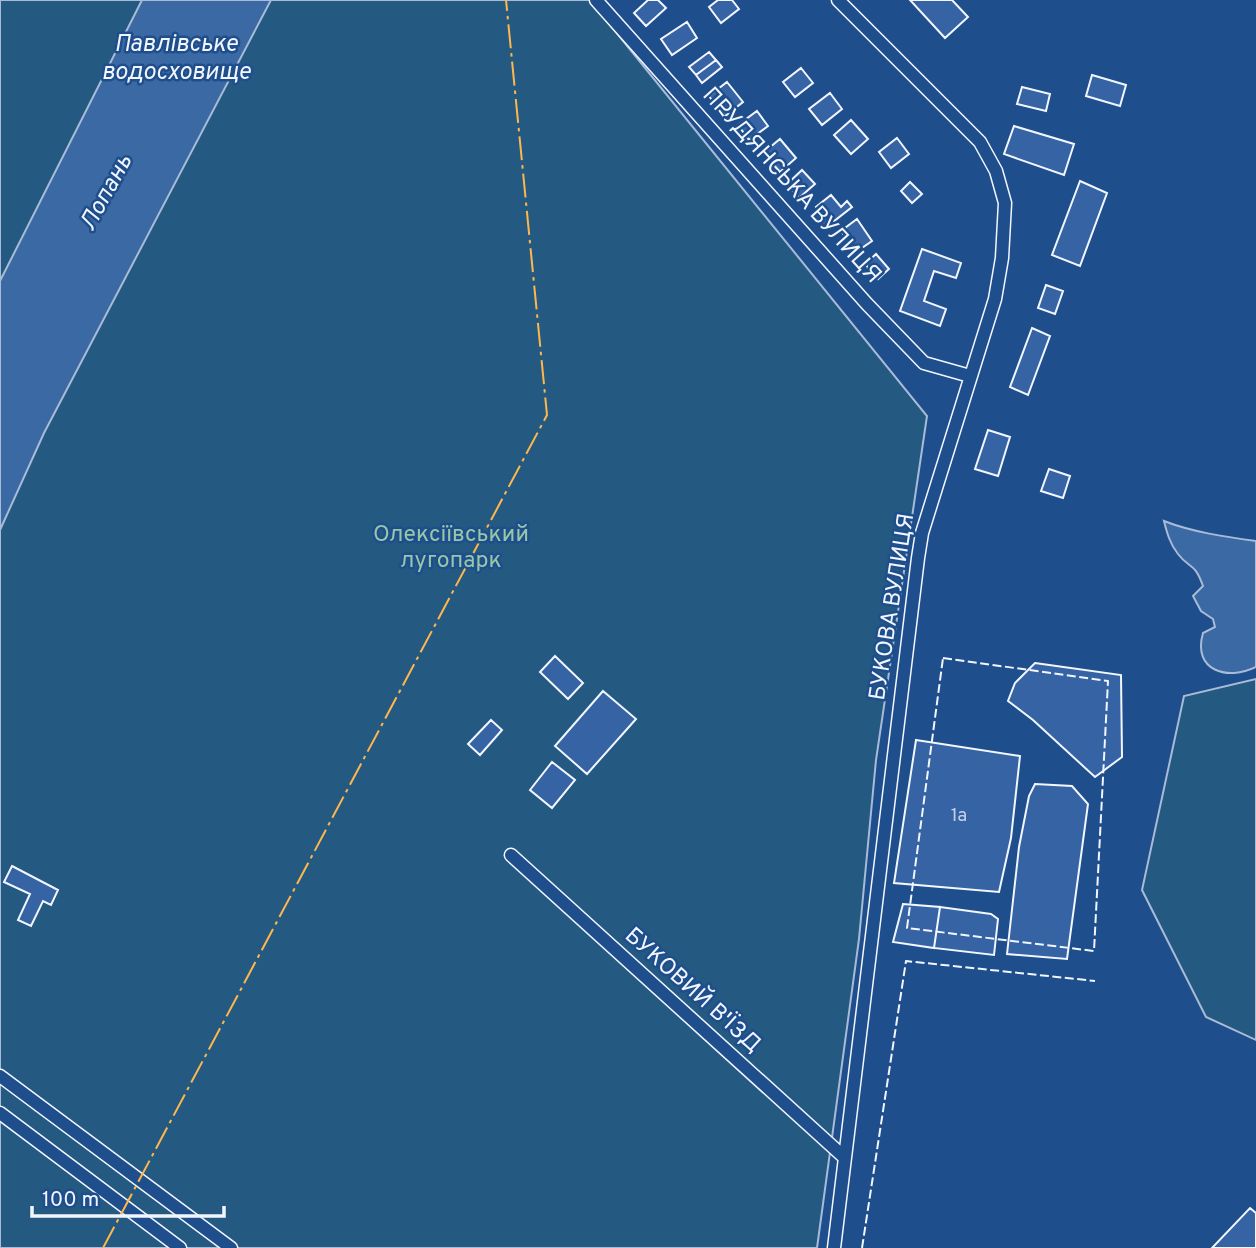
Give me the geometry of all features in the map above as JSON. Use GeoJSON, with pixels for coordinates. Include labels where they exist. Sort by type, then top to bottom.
{"type":"FeatureCollection","features":[{"type":"Feature","properties":{"kind":"street","name":"ПРУДЯНСЬКА ВУЛИЦЯ"},"geometry":{"type":"LineString","coordinates":[[596,0],[867,304],[924,363],[970,376]]}},
{"type":"Feature","properties":{"kind":"street","name":"БУКОВА ВУЛИЦЯ"},"geometry":{"type":"LineString","coordinates":[[834,1248],[922,533],[995,299],[1002,258],[1005,203],[996,171],[980,142],[838,0]]}},
{"type":"Feature","properties":{"kind":"street","name":"БУКОВИЙ В'ЇЗД"},"geometry":{"type":"LineString","coordinates":[[511,855],[845,1158]]}},
{"type":"Feature","properties":{"kind":"street"},"geometry":{"type":"LineString","coordinates":[[0,1076],[231,1248]]}},
{"type":"Feature","properties":{"kind":"street"},"geometry":{"type":"LineString","coordinates":[[0,1113],[180,1248]]}},
{"type":"Feature","properties":{"kind":"green space","name":"Олексіївський лугопарк"},"geometry":{"type":"Polygon","coordinates":[[[0,0],[590,0],[927,416],[876,760],[859,939],[817,1248],[0,1248],[0,0]]]}},
{"type":"Feature","properties":{"kind":"green space"},"geometry":{"type":"Polygon","coordinates":[[[1256,679],[1256,1040],[1206,1017],[1142,890],[1184,696],[1256,679]]]}},
{"type":"Feature","properties":{"kind":"water","name":"Павлівське водосховище"},"geometry":{"type":"Polygon","coordinates":[[[142,0],[271,0],[44,433],[0,530],[0,281],[142,0]]]}},
{"type":"Feature","properties":{"kind":"water"},"geometry":{"type":"Polygon","coordinates":[[[1164,521],[1221,536],[1256,541],[1256,667],[1234,673],[1215,670],[1208,664],[1201,646],[1203,633],[1215,627],[1213,619],[1201,611],[1193,596],[1203,586],[1194,569],[1182,559],[1173,546],[1164,521]]]}},
{"type":"Feature","properties":{"kind":"building"},"geometry":{"type":"Polygon","coordinates":[[[648,0],[658,0],[666,8],[646,26],[634,13],[648,0]]]}},
{"type":"Feature","properties":{"kind":"building"},"geometry":{"type":"Polygon","coordinates":[[[718,0],[732,0],[739,9],[721,23],[709,7],[718,0]]]}},
{"type":"Feature","properties":{"kind":"building"},"geometry":{"type":"Polygon","coordinates":[[[910,0],[952,0],[968,17],[945,38],[910,0]]]}},
{"type":"Feature","properties":{"kind":"building"},"geometry":{"type":"Polygon","coordinates":[[[687,22],[697,38],[672,55],[661,39],[687,22]]]}},
{"type":"Feature","properties":{"kind":"building"},"geometry":{"type":"Polygon","coordinates":[[[709,52],[716,60],[696,75],[689,67],[709,52]]]}},
{"type":"Feature","properties":{"kind":"building"},"geometry":{"type":"Polygon","coordinates":[[[716,60],[722,67],[702,83],[696,75],[716,60]]]}},
{"type":"Feature","properties":{"kind":"building"},"geometry":{"type":"Polygon","coordinates":[[[801,68],[813,83],[795,97],[783,82],[801,68]]]}},
{"type":"Feature","properties":{"kind":"building"},"geometry":{"type":"Polygon","coordinates":[[[1092,75],[1126,85],[1120,106],[1086,96],[1092,75]]]}},
{"type":"Feature","properties":{"kind":"building"},"geometry":{"type":"Polygon","coordinates":[[[727,82],[743,102],[724,117],[709,96],[727,82]]]}},
{"type":"Feature","properties":{"kind":"building"},"geometry":{"type":"Polygon","coordinates":[[[1022,87],[1050,94],[1046,111],[1017,104],[1022,87]]]}},
{"type":"Feature","properties":{"kind":"building"},"geometry":{"type":"Polygon","coordinates":[[[830,93],[842,109],[822,125],[809,109],[830,93]]]}},
{"type":"Feature","properties":{"kind":"building"},"geometry":{"type":"Polygon","coordinates":[[[757,111],[768,126],[749,140],[738,125],[757,111]]]}},
{"type":"Feature","properties":{"kind":"building"},"geometry":{"type":"Polygon","coordinates":[[[851,120],[868,139],[851,154],[834,135],[851,120]]]}},
{"type":"Feature","properties":{"kind":"building"},"geometry":{"type":"Polygon","coordinates":[[[1014,126],[1074,144],[1064,175],[1004,154],[1014,126]]]}},
{"type":"Feature","properties":{"kind":"building"},"geometry":{"type":"Polygon","coordinates":[[[897,138],[909,154],[891,168],[879,152],[897,138]]]}},
{"type":"Feature","properties":{"kind":"building"},"geometry":{"type":"Polygon","coordinates":[[[780,139],[796,158],[780,172],[763,153],[780,139]]]}},
{"type":"Feature","properties":{"kind":"building"},"geometry":{"type":"Polygon","coordinates":[[[802,170],[815,184],[799,198],[787,184],[802,170]]]}},
{"type":"Feature","properties":{"kind":"building"},"geometry":{"type":"Polygon","coordinates":[[[1080,181],[1107,193],[1080,266],[1052,255],[1080,181]]]}},
{"type":"Feature","properties":{"kind":"building"},"geometry":{"type":"Polygon","coordinates":[[[910,182],[922,194],[912,203],[901,191],[910,182]]]}},
{"type":"Feature","properties":{"kind":"building"},"geometry":{"type":"Polygon","coordinates":[[[831,195],[841,207],[847,201],[852,207],[824,229],[813,216],[819,211],[816,207],[831,195]]]}},
{"type":"Feature","properties":{"kind":"building"},"geometry":{"type":"Polygon","coordinates":[[[857,219],[872,241],[856,252],[841,231],[857,219]]]}},
{"type":"Feature","properties":{"kind":"building"},"geometry":{"type":"Polygon","coordinates":[[[922,249],[961,263],[956,278],[934,271],[924,301],[946,309],[940,326],[900,311],[922,249]]]}},
{"type":"Feature","properties":{"kind":"building"},"geometry":{"type":"Polygon","coordinates":[[[876,254],[889,269],[878,279],[865,264],[876,254]]]}},
{"type":"Feature","properties":{"kind":"building"},"geometry":{"type":"Polygon","coordinates":[[[1046,285],[1063,291],[1055,314],[1038,308],[1046,285]]]}},
{"type":"Feature","properties":{"kind":"building"},"geometry":{"type":"Polygon","coordinates":[[[1032,328],[1050,336],[1028,395],[1010,387],[1032,328]]]}},
{"type":"Feature","properties":{"kind":"building"},"geometry":{"type":"Polygon","coordinates":[[[988,430],[1010,437],[998,476],[975,469],[988,430]]]}},
{"type":"Feature","properties":{"kind":"building"},"geometry":{"type":"Polygon","coordinates":[[[1049,469],[1070,476],[1063,498],[1041,491],[1049,469]]]}},
{"type":"Feature","properties":{"kind":"building"},"geometry":{"type":"Polygon","coordinates":[[[555,656],[583,683],[568,699],[540,672],[555,656]]]}},
{"type":"Feature","properties":{"kind":"building"},"geometry":{"type":"Polygon","coordinates":[[[1035,663],[1121,675],[1122,757],[1095,777],[1033,720],[1008,701],[1015,683],[1035,663]]]}},
{"type":"Feature","properties":{"kind":"building"},"geometry":{"type":"Polygon","coordinates":[[[603,691],[636,719],[587,774],[555,746],[603,691]]]}},
{"type":"Feature","properties":{"kind":"building"},"geometry":{"type":"Polygon","coordinates":[[[491,720],[502,730],[480,755],[468,744],[491,720]]]}},
{"type":"Feature","properties":{"kind":"building"},"geometry":{"type":"Polygon","coordinates":[[[916,740],[1020,756],[1011,838],[999,892],[894,883],[916,740]]]}},
{"type":"Feature","properties":{"kind":"building"},"geometry":{"type":"Polygon","coordinates":[[[552,762],[575,780],[552,808],[530,790],[552,762]]]}},
{"type":"Feature","properties":{"kind":"building"},"geometry":{"type":"Polygon","coordinates":[[[1035,784],[1072,786],[1088,804],[1067,959],[1007,954],[1019,847],[1029,796],[1035,784]]]}},
{"type":"Feature","properties":{"kind":"building"},"geometry":{"type":"Polygon","coordinates":[[[12,866],[58,890],[51,905],[43,901],[31,926],[18,920],[30,894],[4,882],[12,866]]]}},
{"type":"Feature","properties":{"kind":"building"},"geometry":{"type":"Polygon","coordinates":[[[903,904],[940,907],[934,948],[893,942],[903,904]]]}},
{"type":"Feature","properties":{"kind":"building"},"geometry":{"type":"Polygon","coordinates":[[[940,907],[991,914],[998,919],[994,955],[934,948],[940,907]]]}},
{"type":"Feature","properties":{"kind":"building"},"geometry":{"type":"Polygon","coordinates":[[[1250,1208],[1256,1213],[1256,1248],[1212,1248],[1250,1208]]]}},
{"type":"Feature","properties":{"kind":"fence"},"geometry":{"type":"LineString","coordinates":[[943,658],[1108,681],[1094,951],[907,928],[943,658]]}},
{"type":"Feature","properties":{"kind":"fence"},"geometry":{"type":"LineString","coordinates":[[862,1248],[906,961],[1095,981]]}},
{"type":"Feature","properties":{"kind":"power"},"geometry":{"type":"LineString","coordinates":[[103,1248],[547,415],[506,0]]}},
{"type":"Feature","properties":{"kind":"water label","name":"Лопань"},"geometry":{"type":"Point","coordinates":[107,193]}}]}
